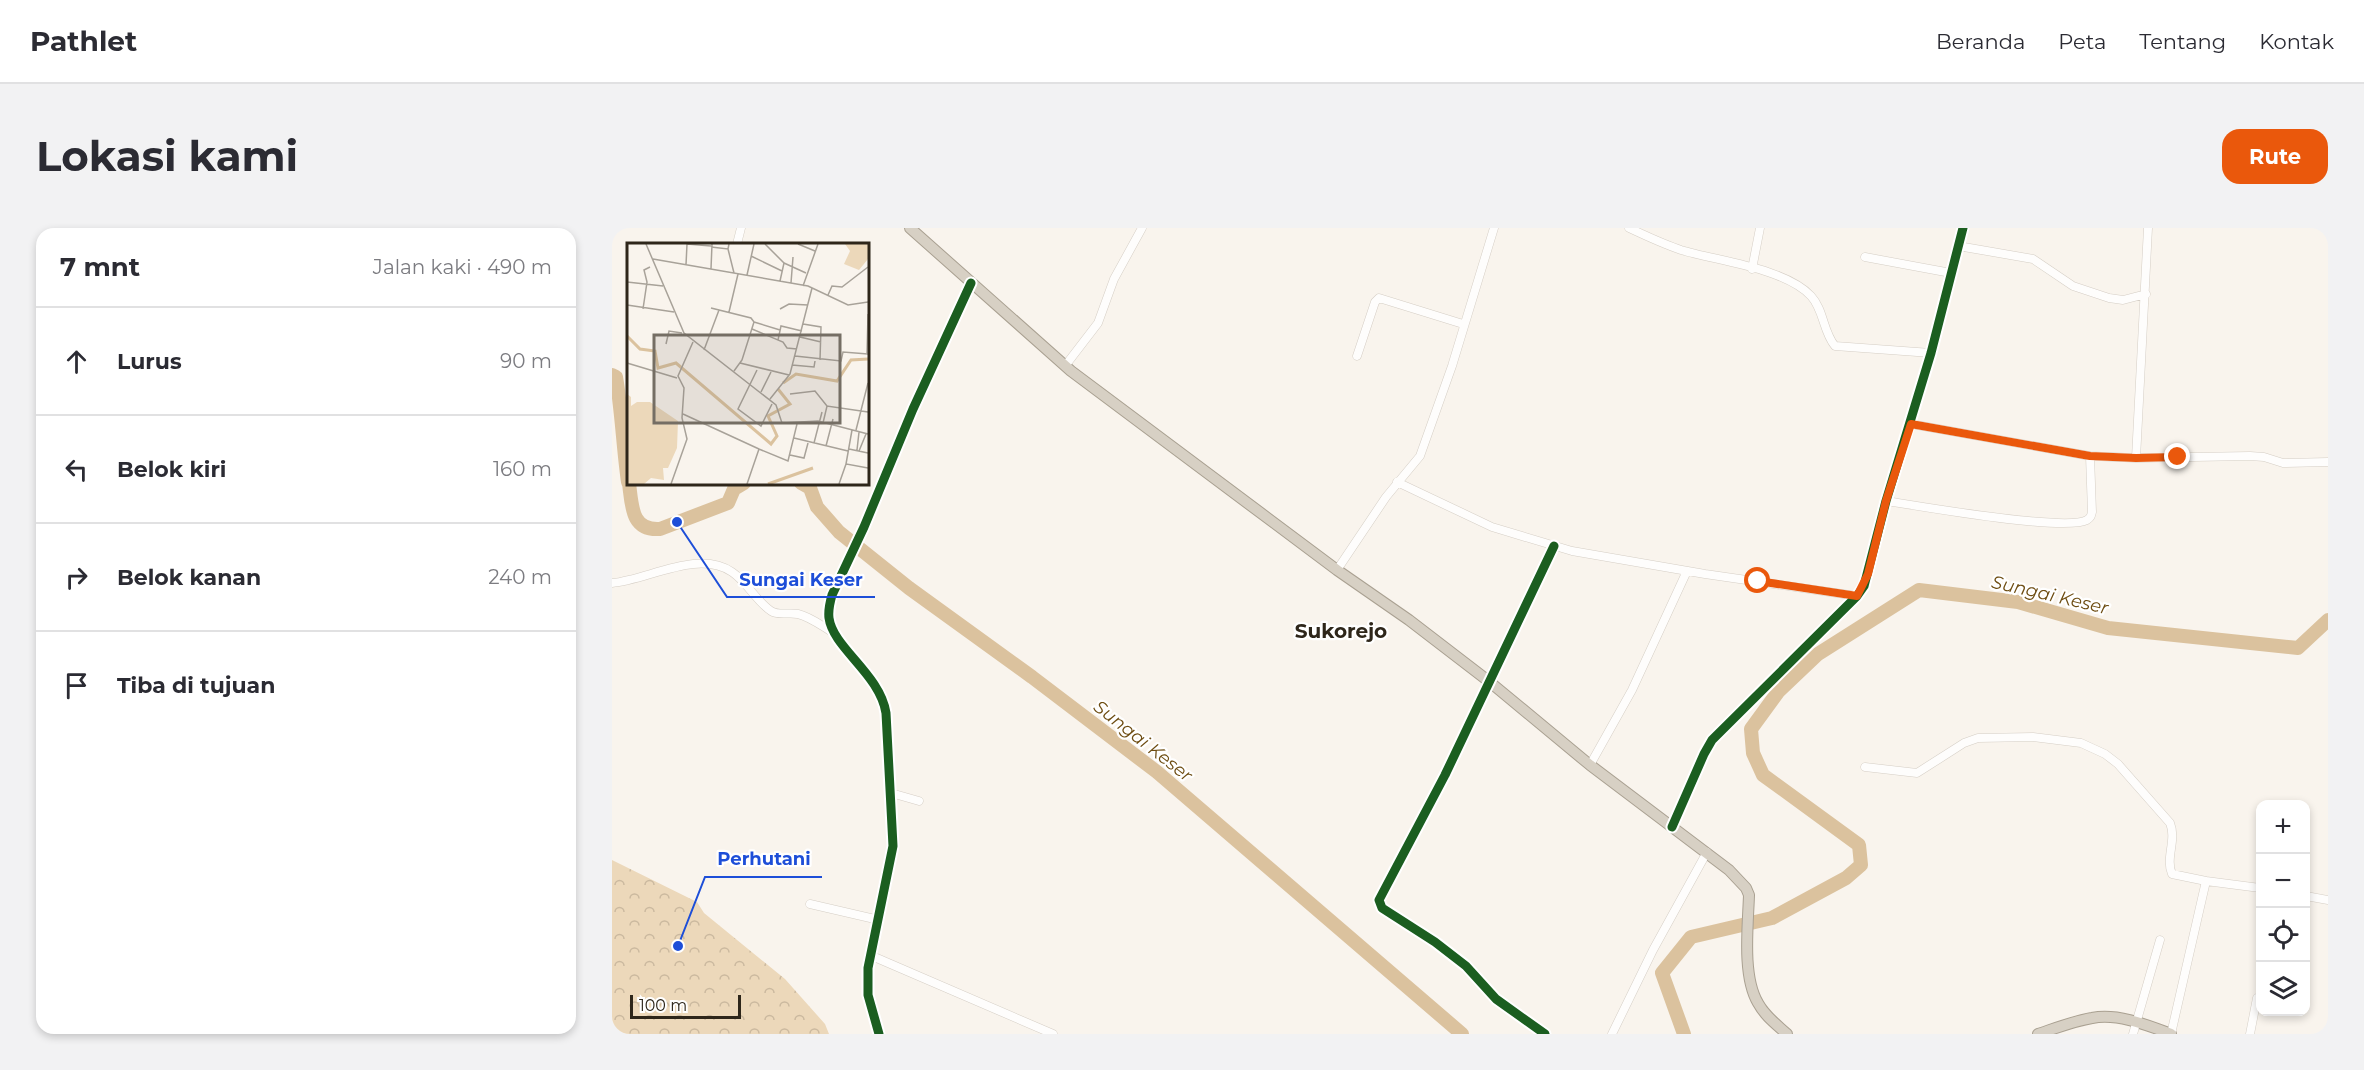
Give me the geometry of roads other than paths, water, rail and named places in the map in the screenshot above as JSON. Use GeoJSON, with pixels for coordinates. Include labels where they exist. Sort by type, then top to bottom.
{"type":"FeatureCollection","features":[{"type":"Feature","properties":{"kind":"highway"},"geometry":{"type":"LineString","coordinates":[[910,228],[1065,366],[1337,570],[1409,620],[1491,683],[1590,765],[1729,870],[1746,888],[1749,895],[1748,948],[1751,988],[1766,1015],[1787,1034]]}},
{"type":"Feature","properties":{"kind":"highway"},"geometry":{"type":"LineString","coordinates":[[2038,1034],[2092,1018],[2122,1019],[2171,1034]]}},
{"type":"Feature","properties":{"kind":"street"},"geometry":{"type":"LineString","coordinates":[[738,243],[741,228]]}},
{"type":"Feature","properties":{"kind":"street"},"geometry":{"type":"LineString","coordinates":[[1065,366],[1098,323],[1114,279],[1142,228]]}},
{"type":"Feature","properties":{"kind":"street"},"geometry":{"type":"LineString","coordinates":[[1337,570],[1397,483],[1420,456],[1452,366],[1494,228]]}},
{"type":"Feature","properties":{"kind":"street"},"geometry":{"type":"LineString","coordinates":[[1629,228],[1680,250],[1783,278],[1800,286],[1812,297],[1822,312],[1835,346],[1931,353]]}},
{"type":"Feature","properties":{"kind":"street"},"geometry":{"type":"LineString","coordinates":[[1752,269],[1760,228]]}},
{"type":"Feature","properties":{"kind":"street"},"geometry":{"type":"LineString","coordinates":[[1672,827],[1712,740],[1857,596],[1868,574],[1886,501],[1931,353],[1963,228]]}},
{"type":"Feature","properties":{"kind":"street"},"geometry":{"type":"LineString","coordinates":[[2136,458],[2148,228]]}},
{"type":"Feature","properties":{"kind":"street"},"geometry":{"type":"LineString","coordinates":[[1958,246],[2033,260],[2073,286],[2109,298],[2123,300],[2146,294]]}},
{"type":"Feature","properties":{"kind":"street"},"geometry":{"type":"LineString","coordinates":[[1865,257],[1951,273]]}},
{"type":"Feature","properties":{"kind":"street"},"geometry":{"type":"LineString","coordinates":[[879,1034],[868,995],[868,968],[893,846],[883,700],[873,682],[834,633],[829,620],[832,595],[971,283]]}},
{"type":"Feature","properties":{"kind":"street"},"geometry":{"type":"LineString","coordinates":[[1357,356],[1375,302],[1379,298],[1463,324]]}},
{"type":"Feature","properties":{"kind":"street"},"geometry":{"type":"LineString","coordinates":[[1911,424],[2090,456],[2136,458],[2250,456],[2264,457],[2283,463],[2328,462]]}},
{"type":"Feature","properties":{"kind":"street"},"geometry":{"type":"LineString","coordinates":[[1886,501],[2002,518],[2061,522],[2085,521],[2092,512],[2090,456]]}},
{"type":"Feature","properties":{"kind":"street"},"geometry":{"type":"LineString","coordinates":[[1397,483],[1492,527],[1554,546],[1687,571],[1857,596]]}},
{"type":"Feature","properties":{"kind":"street"},"geometry":{"type":"LineString","coordinates":[[1545,1034],[1496,999],[1466,966],[1435,942],[1382,908],[1379,903],[1491,683],[1554,546]]}},
{"type":"Feature","properties":{"kind":"street"},"geometry":{"type":"LineString","coordinates":[[612,584],[668,568],[703,564],[717,566],[736,574],[771,612],[805,616],[834,633]]}},
{"type":"Feature","properties":{"kind":"street"},"geometry":{"type":"LineString","coordinates":[[1590,765],[1632,690],[1687,571]]}},
{"type":"Feature","properties":{"kind":"street"},"geometry":{"type":"LineString","coordinates":[[1864,767],[1917,773],[1964,743],[1978,738],[2033,737],[2091,746],[2118,764],[2170,824],[2173,832],[2170,867],[2172,874],[2256,887]]}},
{"type":"Feature","properties":{"kind":"street"},"geometry":{"type":"LineString","coordinates":[[891,793],[919,801]]}},
{"type":"Feature","properties":{"kind":"street"},"geometry":{"type":"LineString","coordinates":[[1612,1034],[1653,950],[1707,852]]}},
{"type":"Feature","properties":{"kind":"street"},"geometry":{"type":"LineString","coordinates":[[2171,1034],[2206,881]]}},
{"type":"Feature","properties":{"kind":"street"},"geometry":{"type":"LineString","coordinates":[[2310,897],[2328,900]]}},
{"type":"Feature","properties":{"kind":"street"},"geometry":{"type":"LineString","coordinates":[[810,904],[879,920]]}},
{"type":"Feature","properties":{"kind":"street"},"geometry":{"type":"LineString","coordinates":[[2133,1034],[2160,940]]}},
{"type":"Feature","properties":{"kind":"street"},"geometry":{"type":"LineString","coordinates":[[872,956],[1053,1034]]}},
{"type":"Feature","properties":{"kind":"street"},"geometry":{"type":"LineString","coordinates":[[2250,1034],[2256,1003]]}},
{"type":"Feature","properties":{"kind":"waterway","name":"Sungai Keser"},"geometry":{"type":"LineString","coordinates":[[612,375],[616,377],[618,390],[627,473]]}},
{"type":"Feature","properties":{"kind":"waterway","name":"Sungai Keser"},"geometry":{"type":"LineString","coordinates":[[629,484],[635,515],[643,526],[650,529],[660,529],[728,503],[734,489],[742,484]]}},
{"type":"Feature","properties":{"kind":"waterway","name":"Sungai Keser"},"geometry":{"type":"LineString","coordinates":[[803,484],[810,488],[817,507],[839,532],[909,588],[1032,677],[1157,772],[1462,1034]]}},
{"type":"Feature","properties":{"kind":"waterway","name":"Sungai Keser"},"geometry":{"type":"LineString","coordinates":[[1684,1034],[1662,973],[1691,937],[1772,918],[1846,878],[1861,865],[1859,845],[1763,775],[1753,753],[1751,729],[1778,692],[1818,654],[1919,590],[2018,602],[2108,628],[2298,648],[2328,620]]}},
{"type":"Feature","properties":{"kind":"place","name":"Sungai Keser"},"geometry":{"type":"Point","coordinates":[677,522]}},
{"type":"Feature","properties":{"kind":"place","name":"Perhutani"},"geometry":{"type":"Point","coordinates":[678,946]}},
{"type":"Feature","properties":{"kind":"district","name":"Sukorejo"},"geometry":{"type":"Point","coordinates":[1341,631]}}]}
